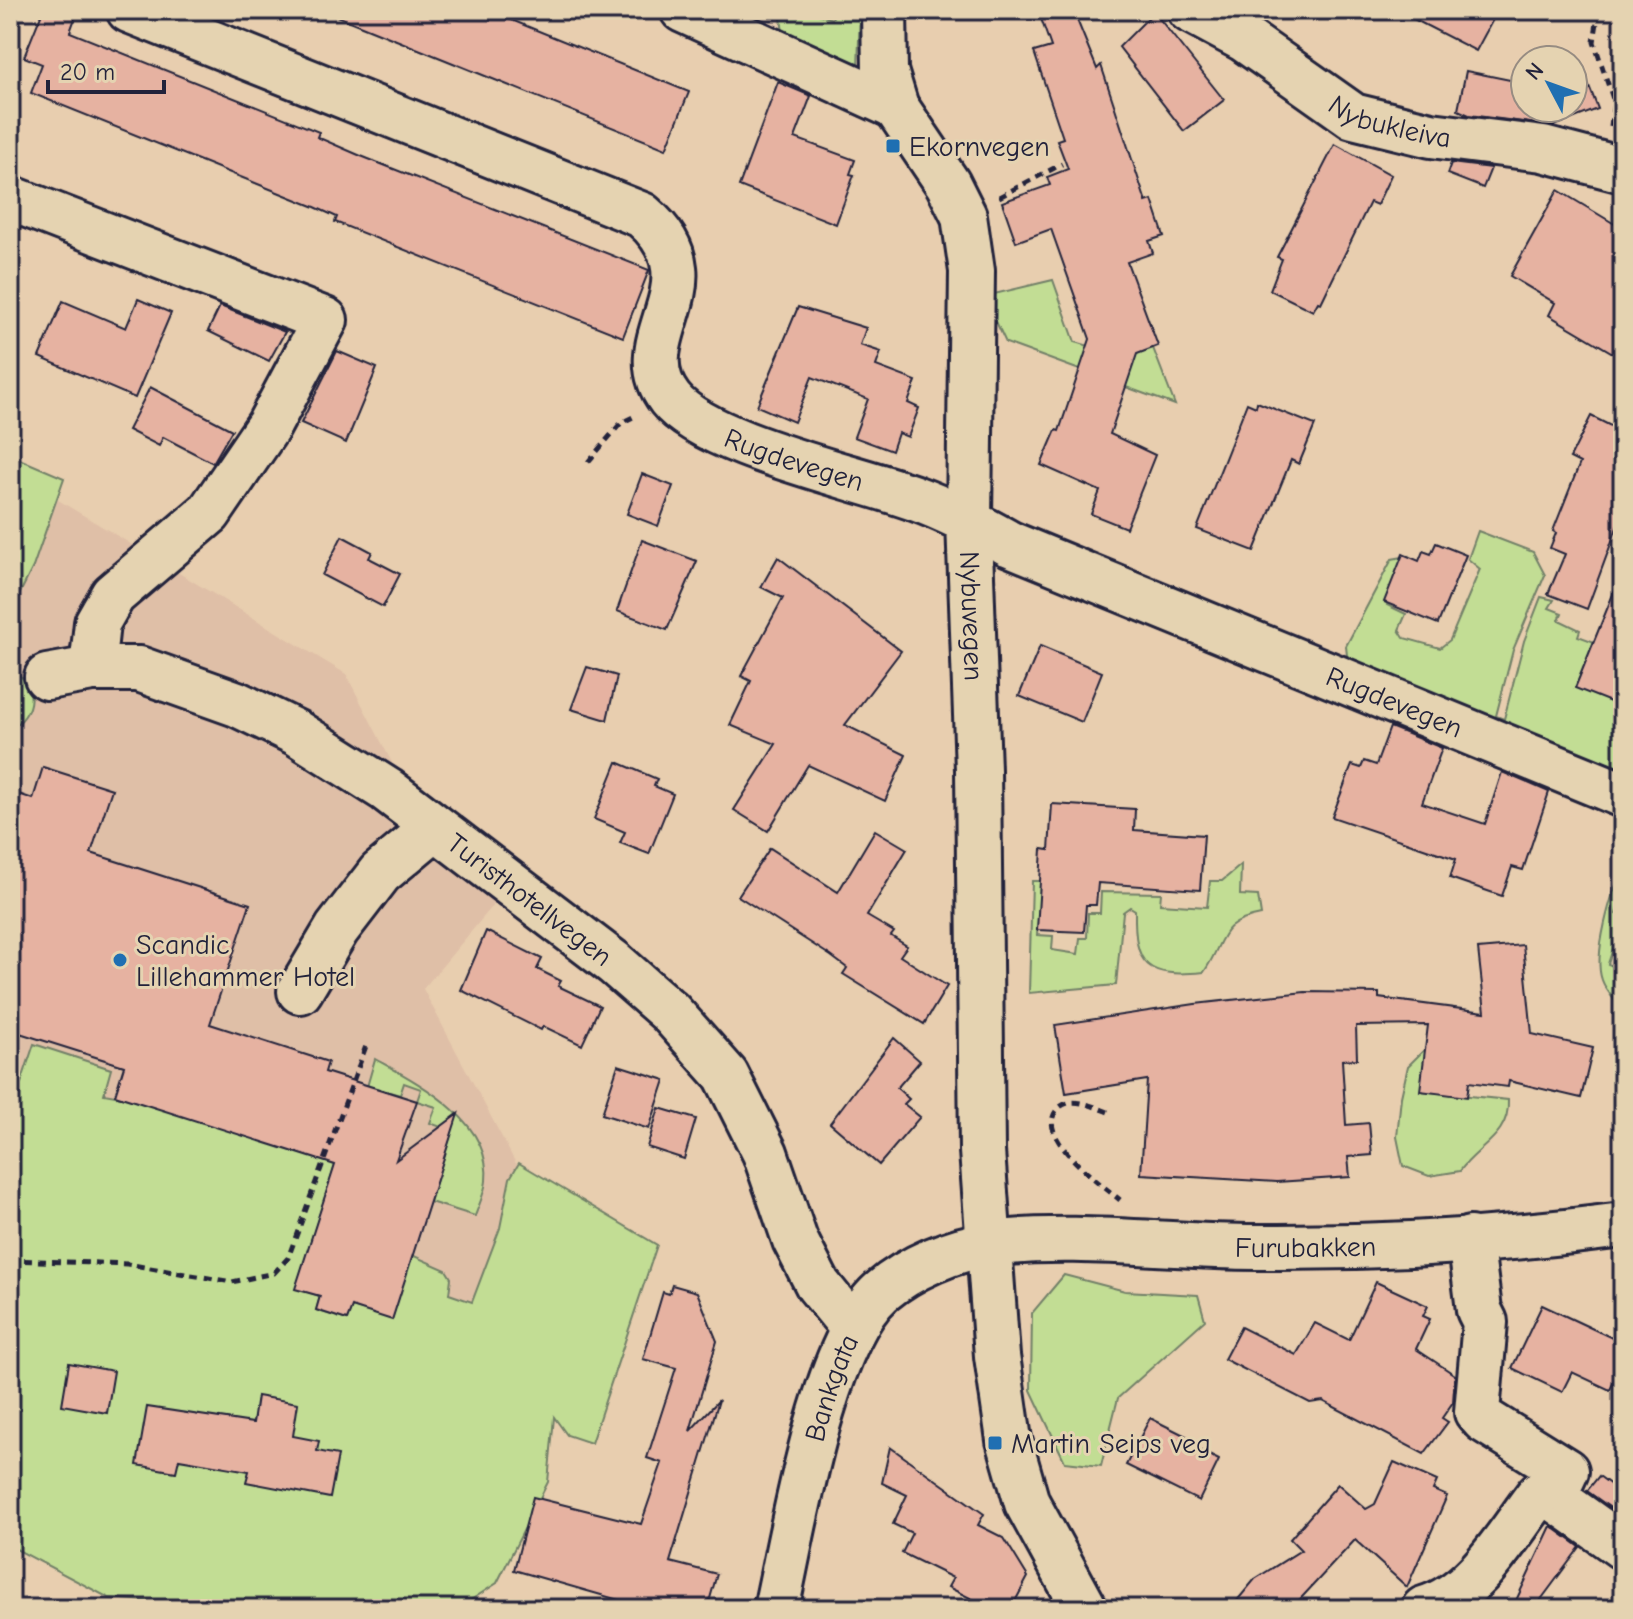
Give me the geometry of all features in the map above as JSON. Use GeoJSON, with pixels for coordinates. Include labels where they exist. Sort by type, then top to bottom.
{"type":"FeatureCollection","features":[{"type":"Feature","properties":{"kind":"street"},"geometry":{"type":"LineString","coordinates":[[129,10],[642,215],[657,228],[675,261],[677,280],[657,351],[659,377],[669,398]]}},
{"type":"Feature","properties":{"kind":"street"},"geometry":{"type":"LineString","coordinates":[[683,10],[896,107]]}},
{"type":"Feature","properties":{"kind":"street","name":"Nybuvegen"},"geometry":{"type":"LineString","coordinates":[[884,10],[885,71],[896,107],[948,184],[964,216],[972,271],[969,521],[978,770],[982,1151],[987,1244]]}},
{"type":"Feature","properties":{"kind":"street","name":"Nybukleiva"},"geometry":{"type":"LineString","coordinates":[[1190,10],[1244,39],[1353,116],[1431,135],[1616,156]]}},
{"type":"Feature","properties":{"kind":"street"},"geometry":{"type":"LineString","coordinates":[[10,198],[325,320],[269,425],[209,513],[113,595],[97,623],[92,669]]}},
{"type":"Feature","properties":{"kind":"street","name":"Rugdevegen"},"geometry":{"type":"LineString","coordinates":[[669,398],[703,425],[820,470],[915,498],[1025,550],[1623,795]]}},
{"type":"Feature","properties":{"kind":"street","name":"Turisthotellvegen"},"geometry":{"type":"LineString","coordinates":[[47,677],[92,669],[139,669],[237,704],[297,733],[387,790],[614,963],[670,1012],[712,1058],[740,1098],[765,1153],[795,1240],[818,1285],[853,1328]]}},
{"type":"Feature","properties":{"kind":"street"},"geometry":{"type":"LineString","coordinates":[[300,991],[337,929],[380,873],[434,828]]}},
{"type":"Feature","properties":{"kind":"street","name":"Furubakken"},"geometry":{"type":"LineString","coordinates":[[987,1244],[1040,1240],[1157,1245],[1333,1246],[1470,1239],[1623,1225]]}},
{"type":"Feature","properties":{"kind":"street"},"geometry":{"type":"LineString","coordinates":[[1470,1239],[1479,1310],[1485,1322],[1477,1412],[1484,1420],[1566,1471],[1559,1486],[1560,1502],[1623,1547]]}},
{"type":"Feature","properties":{"kind":"street"},"geometry":{"type":"LineString","coordinates":[[987,1244],[1009,1440],[1027,1503],[1085,1609]]}},
{"type":"Feature","properties":{"kind":"street","name":"Bankgata"},"geometry":{"type":"LineString","coordinates":[[776,1609],[820,1419],[833,1374],[853,1328],[880,1293],[920,1265],[987,1244]]}},
{"type":"Feature","properties":{"kind":"street"},"geometry":{"type":"LineString","coordinates":[[1411,1606],[1438,1605],[1471,1582],[1539,1494]]}},
{"type":"Feature","properties":{"kind":"path"},"geometry":{"type":"LineString","coordinates":[[1599,10],[1594,42],[1614,102],[1616,156]]}},
{"type":"Feature","properties":{"kind":"path"},"geometry":{"type":"LineString","coordinates":[[964,216],[1062,164]]}},
{"type":"Feature","properties":{"kind":"path"},"geometry":{"type":"LineString","coordinates":[[588,462],[621,423],[669,398]]}},
{"type":"Feature","properties":{"kind":"path"},"geometry":{"type":"LineString","coordinates":[[10,1260],[127,1264],[232,1282],[274,1273],[288,1258],[366,1046]]}},
{"type":"Feature","properties":{"kind":"path"},"geometry":{"type":"LineString","coordinates":[[1108,1112],[1080,1102],[1066,1102],[1057,1110],[1052,1130],[1056,1140],[1085,1170],[1124,1203],[1157,1245]]}},
{"type":"Feature","properties":{"kind":"shaded area"},"geometry":{"type":"Polygon","coordinates":[[[10,471],[346,674],[442,859],[496,902],[423,989],[529,1188],[576,1412],[10,1338],[10,471]]]}},
{"type":"Feature","properties":{"kind":"green space"},"geometry":{"type":"Polygon","coordinates":[[[780,10],[807,10],[832,19],[835,10],[860,10],[858,68],[783,33],[780,10]]]}},
{"type":"Feature","properties":{"kind":"green space"},"geometry":{"type":"Polygon","coordinates":[[[1053,280],[1075,342],[1128,357],[1153,348],[1175,405],[1006,343],[993,315],[994,294],[1053,280]]]}},
{"type":"Feature","properties":{"kind":"green space"},"geometry":{"type":"Polygon","coordinates":[[[10,455],[64,478],[33,567],[10,613],[10,455]]]}},
{"type":"Feature","properties":{"kind":"green space"},"geometry":{"type":"Polygon","coordinates":[[[1478,531],[1533,552],[1545,575],[1513,650],[1496,716],[1504,719],[1524,641],[1541,597],[1554,600],[1549,608],[1562,613],[1559,620],[1580,630],[1578,636],[1600,644],[1623,696],[1623,775],[1348,665],[1346,646],[1392,559],[1408,556],[1387,605],[1406,614],[1399,630],[1404,638],[1440,648],[1450,640],[1480,569],[1468,559],[1478,531]]]}},
{"type":"Feature","properties":{"kind":"green space"},"geometry":{"type":"Polygon","coordinates":[[[10,670],[26,682],[31,699],[25,716],[10,729],[10,670]]]}},
{"type":"Feature","properties":{"kind":"green space"},"geometry":{"type":"Polygon","coordinates":[[[1241,865],[1240,895],[1258,896],[1261,915],[1247,918],[1229,928],[1204,972],[1169,973],[1148,965],[1137,945],[1135,910],[1130,907],[1123,912],[1116,985],[1029,993],[1032,881],[1041,881],[1037,935],[1053,936],[1052,950],[1078,954],[1080,938],[1087,938],[1088,913],[1100,913],[1101,892],[1161,893],[1160,904],[1207,907],[1210,881],[1222,881],[1241,865]]]}},
{"type":"Feature","properties":{"kind":"green space"},"geometry":{"type":"Polygon","coordinates":[[[1623,870],[1623,892],[1616,914],[1623,918],[1608,964],[1623,970],[1619,991],[1623,993],[1623,1012],[1602,980],[1600,956],[1613,893],[1623,870]]]}},
{"type":"Feature","properties":{"kind":"green space"},"geometry":{"type":"Polygon","coordinates":[[[34,1044],[111,1069],[104,1094],[344,1137],[296,1288],[320,1296],[316,1310],[347,1320],[352,1307],[392,1319],[412,1255],[446,1270],[451,1278],[449,1294],[472,1302],[500,1228],[510,1178],[519,1163],[657,1245],[591,1443],[567,1435],[554,1417],[548,1482],[497,1583],[457,1609],[251,1609],[109,1598],[10,1546],[10,1080],[21,1083],[34,1044]]]}},
{"type":"Feature","properties":{"kind":"green space"},"geometry":{"type":"Polygon","coordinates":[[[1426,1048],[1421,1091],[1508,1100],[1504,1123],[1498,1132],[1460,1171],[1429,1176],[1403,1166],[1397,1137],[1408,1066],[1426,1048]]]}},
{"type":"Feature","properties":{"kind":"green space"},"geometry":{"type":"Polygon","coordinates":[[[375,1059],[449,1106],[477,1140],[485,1159],[486,1181],[475,1216],[430,1202],[452,1131],[430,1123],[436,1107],[417,1101],[421,1089],[404,1083],[400,1095],[372,1087],[368,1100],[364,1097],[375,1059]]]}},
{"type":"Feature","properties":{"kind":"green space"},"geometry":{"type":"Polygon","coordinates":[[[1064,1275],[1125,1291],[1198,1295],[1205,1320],[1118,1398],[1101,1466],[1065,1462],[1031,1390],[1032,1313],[1064,1275]]]}},
{"type":"Feature","properties":{"kind":"building"},"geometry":{"type":"Polygon","coordinates":[[[43,10],[78,10],[70,32],[319,132],[317,137],[361,156],[649,270],[623,337],[335,222],[337,217],[315,207],[31,93],[42,64],[24,57],[43,10]]]}},
{"type":"Feature","properties":{"kind":"building"},"geometry":{"type":"Polygon","coordinates":[[[322,10],[487,10],[689,92],[666,149],[322,10]]]}},
{"type":"Feature","properties":{"kind":"building"},"geometry":{"type":"Polygon","coordinates":[[[1038,10],[1073,10],[1097,69],[1101,65],[1146,202],[1152,200],[1164,236],[1149,241],[1153,253],[1127,262],[1158,346],[1137,354],[1110,434],[1155,455],[1126,528],[1091,514],[1100,491],[1041,465],[1056,430],[1059,431],[1090,339],[1051,229],[1016,242],[1002,202],[1050,185],[1047,177],[1068,169],[1057,140],[1063,138],[1034,52],[1051,47],[1038,10]]]}},
{"type":"Feature","properties":{"kind":"building"},"geometry":{"type":"Polygon","coordinates":[[[1396,10],[1498,10],[1476,51],[1396,10]]]}},
{"type":"Feature","properties":{"kind":"building"},"geometry":{"type":"Polygon","coordinates":[[[1154,12],[1224,100],[1184,131],[1119,47],[1154,12]]]}},
{"type":"Feature","properties":{"kind":"building"},"geometry":{"type":"Polygon","coordinates":[[[1466,71],[1509,80],[1509,120],[1469,115],[1458,110],[1466,71]]]}},
{"type":"Feature","properties":{"kind":"building"},"geometry":{"type":"Polygon","coordinates":[[[778,82],[811,96],[795,138],[855,160],[850,174],[854,175],[836,224],[739,186],[778,82]]]}},
{"type":"Feature","properties":{"kind":"building"},"geometry":{"type":"Polygon","coordinates":[[[1589,86],[1598,109],[1589,112],[1589,86]]]}},
{"type":"Feature","properties":{"kind":"building"},"geometry":{"type":"Polygon","coordinates":[[[1335,144],[1391,175],[1377,205],[1370,202],[1321,303],[1318,302],[1313,311],[1270,290],[1282,259],[1277,257],[1335,144]]]}},
{"type":"Feature","properties":{"kind":"building"},"geometry":{"type":"Polygon","coordinates":[[[1451,163],[1491,168],[1483,188],[1447,174],[1451,163]]]}},
{"type":"Feature","properties":{"kind":"building"},"geometry":{"type":"Polygon","coordinates":[[[1558,190],[1623,229],[1623,359],[1549,315],[1555,303],[1510,276],[1558,190]]]}},
{"type":"Feature","properties":{"kind":"building"},"geometry":{"type":"Polygon","coordinates":[[[138,299],[171,313],[135,398],[39,357],[63,301],[126,328],[138,299]]]}},
{"type":"Feature","properties":{"kind":"building"},"geometry":{"type":"Polygon","coordinates":[[[220,306],[285,332],[269,361],[208,331],[220,306]]]}},
{"type":"Feature","properties":{"kind":"building"},"geometry":{"type":"Polygon","coordinates":[[[798,307],[866,328],[860,345],[881,352],[876,366],[916,381],[908,403],[919,408],[908,437],[898,433],[892,451],[854,437],[868,399],[812,377],[794,422],[757,406],[798,307]]]}},
{"type":"Feature","properties":{"kind":"building"},"geometry":{"type":"Polygon","coordinates":[[[337,351],[377,368],[346,443],[301,423],[337,351]]]}},
{"type":"Feature","properties":{"kind":"building"},"geometry":{"type":"Polygon","coordinates":[[[150,387],[232,430],[213,463],[163,437],[159,446],[128,430],[150,387]]]}},
{"type":"Feature","properties":{"kind":"building"},"geometry":{"type":"Polygon","coordinates":[[[1257,402],[1315,425],[1299,464],[1291,460],[1254,551],[1197,529],[1247,403],[1256,407],[1257,402]]]}},
{"type":"Feature","properties":{"kind":"building"},"geometry":{"type":"Polygon","coordinates":[[[1591,416],[1623,432],[1623,511],[1587,609],[1548,594],[1565,554],[1550,548],[1556,533],[1553,531],[1580,463],[1570,458],[1591,416]]]}},
{"type":"Feature","properties":{"kind":"building"},"geometry":{"type":"Polygon","coordinates":[[[642,474],[673,486],[658,526],[627,514],[642,474]]]}},
{"type":"Feature","properties":{"kind":"building"},"geometry":{"type":"Polygon","coordinates":[[[342,536],[372,552],[369,558],[400,574],[383,607],[322,575],[342,536]]]}},
{"type":"Feature","properties":{"kind":"building"},"geometry":{"type":"Polygon","coordinates":[[[642,540],[697,561],[667,630],[617,611],[642,540]]]}},
{"type":"Feature","properties":{"kind":"building"},"geometry":{"type":"Polygon","coordinates":[[[1436,543],[1466,555],[1438,624],[1384,602],[1403,554],[1419,561],[1423,551],[1431,554],[1436,543]]]}},
{"type":"Feature","properties":{"kind":"building"},"geometry":{"type":"Polygon","coordinates":[[[778,557],[901,651],[845,725],[906,755],[885,801],[808,765],[768,831],[734,810],[776,744],[730,725],[751,681],[741,676],[783,598],[761,587],[778,557]]]}},
{"type":"Feature","properties":{"kind":"building"},"geometry":{"type":"Polygon","coordinates":[[[1623,573],[1623,707],[1575,688],[1623,573]]]}},
{"type":"Feature","properties":{"kind":"building"},"geometry":{"type":"Polygon","coordinates":[[[1040,646],[1102,672],[1082,722],[1019,696],[1040,646]]]}},
{"type":"Feature","properties":{"kind":"building"},"geometry":{"type":"Polygon","coordinates":[[[587,667],[617,676],[607,720],[571,709],[587,667]]]}},
{"type":"Feature","properties":{"kind":"building"},"geometry":{"type":"Polygon","coordinates":[[[1390,727],[1442,748],[1422,803],[1485,824],[1502,772],[1549,792],[1523,870],[1512,867],[1502,896],[1450,878],[1456,859],[1332,817],[1352,765],[1361,768],[1364,761],[1376,765],[1390,727]]]}},
{"type":"Feature","properties":{"kind":"building"},"geometry":{"type":"Polygon","coordinates":[[[617,762],[657,779],[654,786],[673,794],[649,854],[620,843],[625,832],[594,819],[617,762]]]}},
{"type":"Feature","properties":{"kind":"building","name":"Scandic Lillehammer Hotel"},"geometry":{"type":"Polygon","coordinates":[[[43,767],[112,789],[91,853],[250,904],[210,1024],[328,1062],[325,1072],[417,1101],[396,1160],[458,1114],[392,1320],[352,1307],[347,1320],[316,1310],[320,1296],[295,1289],[335,1165],[115,1095],[124,1066],[10,1030],[10,791],[33,799],[43,767]]]}},
{"type":"Feature","properties":{"kind":"building"},"geometry":{"type":"Polygon","coordinates":[[[1052,804],[1135,809],[1134,830],[1204,835],[1200,890],[1098,883],[1096,905],[1086,905],[1084,932],[1037,930],[1042,849],[1049,850],[1052,804]]]}},
{"type":"Feature","properties":{"kind":"building"},"geometry":{"type":"Polygon","coordinates":[[[875,830],[907,849],[867,916],[894,932],[891,936],[907,946],[900,956],[947,986],[924,1024],[843,974],[847,968],[831,956],[738,896],[770,848],[838,892],[875,830]]]}},
{"type":"Feature","properties":{"kind":"building"},"geometry":{"type":"Polygon","coordinates":[[[486,931],[542,959],[537,969],[561,981],[558,986],[600,1006],[582,1045],[543,1026],[541,1030],[461,990],[486,931]]]}},
{"type":"Feature","properties":{"kind":"building"},"geometry":{"type":"Polygon","coordinates":[[[1523,945],[1532,1034],[1593,1048],[1581,1098],[1509,1081],[1508,1087],[1469,1082],[1467,1097],[1420,1091],[1428,1025],[1356,1026],[1357,1059],[1342,1060],[1346,1125],[1369,1123],[1372,1155],[1348,1157],[1350,1177],[1277,1182],[1141,1174],[1147,1080],[1066,1093],[1055,1025],[1195,1004],[1305,992],[1379,993],[1379,998],[1485,1012],[1478,949],[1523,945]]]}},
{"type":"Feature","properties":{"kind":"building"},"geometry":{"type":"Polygon","coordinates":[[[894,1038],[920,1061],[897,1088],[909,1099],[904,1104],[920,1117],[879,1165],[830,1123],[894,1038]]]}},
{"type":"Feature","properties":{"kind":"building"},"geometry":{"type":"Polygon","coordinates":[[[618,1065],[665,1080],[649,1129],[602,1114],[618,1065]]]}},
{"type":"Feature","properties":{"kind":"building"},"geometry":{"type":"Polygon","coordinates":[[[659,1108],[696,1119],[684,1159],[647,1147],[659,1108]]]}},
{"type":"Feature","properties":{"kind":"building"},"geometry":{"type":"Polygon","coordinates":[[[1376,1282],[1428,1306],[1423,1316],[1430,1319],[1416,1349],[1455,1375],[1453,1402],[1442,1418],[1448,1422],[1424,1454],[1323,1401],[1310,1403],[1224,1359],[1241,1327],[1296,1355],[1315,1323],[1349,1340],[1376,1282]]]}},
{"type":"Feature","properties":{"kind":"building"},"geometry":{"type":"Polygon","coordinates":[[[672,1285],[697,1292],[717,1341],[690,1431],[719,1400],[670,1562],[717,1574],[707,1609],[650,1609],[514,1570],[533,1497],[641,1524],[662,1463],[647,1458],[676,1368],[643,1359],[663,1292],[669,1294],[672,1285]]]}},
{"type":"Feature","properties":{"kind":"building"},"geometry":{"type":"Polygon","coordinates":[[[1542,1305],[1623,1343],[1623,1362],[1610,1390],[1572,1372],[1562,1392],[1512,1368],[1542,1305]]]}},
{"type":"Feature","properties":{"kind":"building"},"geometry":{"type":"Polygon","coordinates":[[[69,1363],[114,1371],[107,1413],[62,1405],[69,1363]]]}},
{"type":"Feature","properties":{"kind":"building"},"geometry":{"type":"Polygon","coordinates":[[[257,1396],[298,1403],[293,1436],[319,1441],[317,1451],[338,1455],[330,1498],[246,1482],[249,1471],[179,1459],[176,1472],[137,1465],[147,1407],[253,1423],[257,1396]]]}},
{"type":"Feature","properties":{"kind":"building"},"geometry":{"type":"Polygon","coordinates":[[[1150,1418],[1192,1439],[1189,1445],[1219,1460],[1199,1501],[1126,1465],[1150,1418]]]}},
{"type":"Feature","properties":{"kind":"building"},"geometry":{"type":"Polygon","coordinates":[[[890,1447],[984,1514],[978,1525],[1004,1538],[1028,1577],[1011,1609],[992,1609],[948,1587],[953,1578],[902,1553],[912,1533],[893,1524],[907,1495],[882,1483],[890,1447]]]}},
{"type":"Feature","properties":{"kind":"building"},"geometry":{"type":"Polygon","coordinates":[[[1394,1462],[1437,1481],[1433,1490],[1447,1496],[1407,1587],[1355,1540],[1291,1609],[1230,1609],[1255,1579],[1301,1550],[1290,1539],[1338,1484],[1366,1509],[1375,1504],[1394,1462]]]}},
{"type":"Feature","properties":{"kind":"building"},"geometry":{"type":"Polygon","coordinates":[[[1599,1476],[1623,1494],[1619,1514],[1587,1491],[1599,1476]]]}},
{"type":"Feature","properties":{"kind":"building"},"geometry":{"type":"Polygon","coordinates":[[[1551,1526],[1580,1547],[1534,1609],[1512,1609],[1551,1526]]]}},
{"type":"Feature","properties":{"kind":"place","name":"Ekornvegen"},"geometry":{"type":"Point","coordinates":[893,146]}},
{"type":"Feature","properties":{"kind":"place","name":"Scandic Lillehammer Hotel"},"geometry":{"type":"Point","coordinates":[120,960]}},
{"type":"Feature","properties":{"kind":"place","name":"Martin Seips veg"},"geometry":{"type":"Point","coordinates":[995,1443]}}]}
